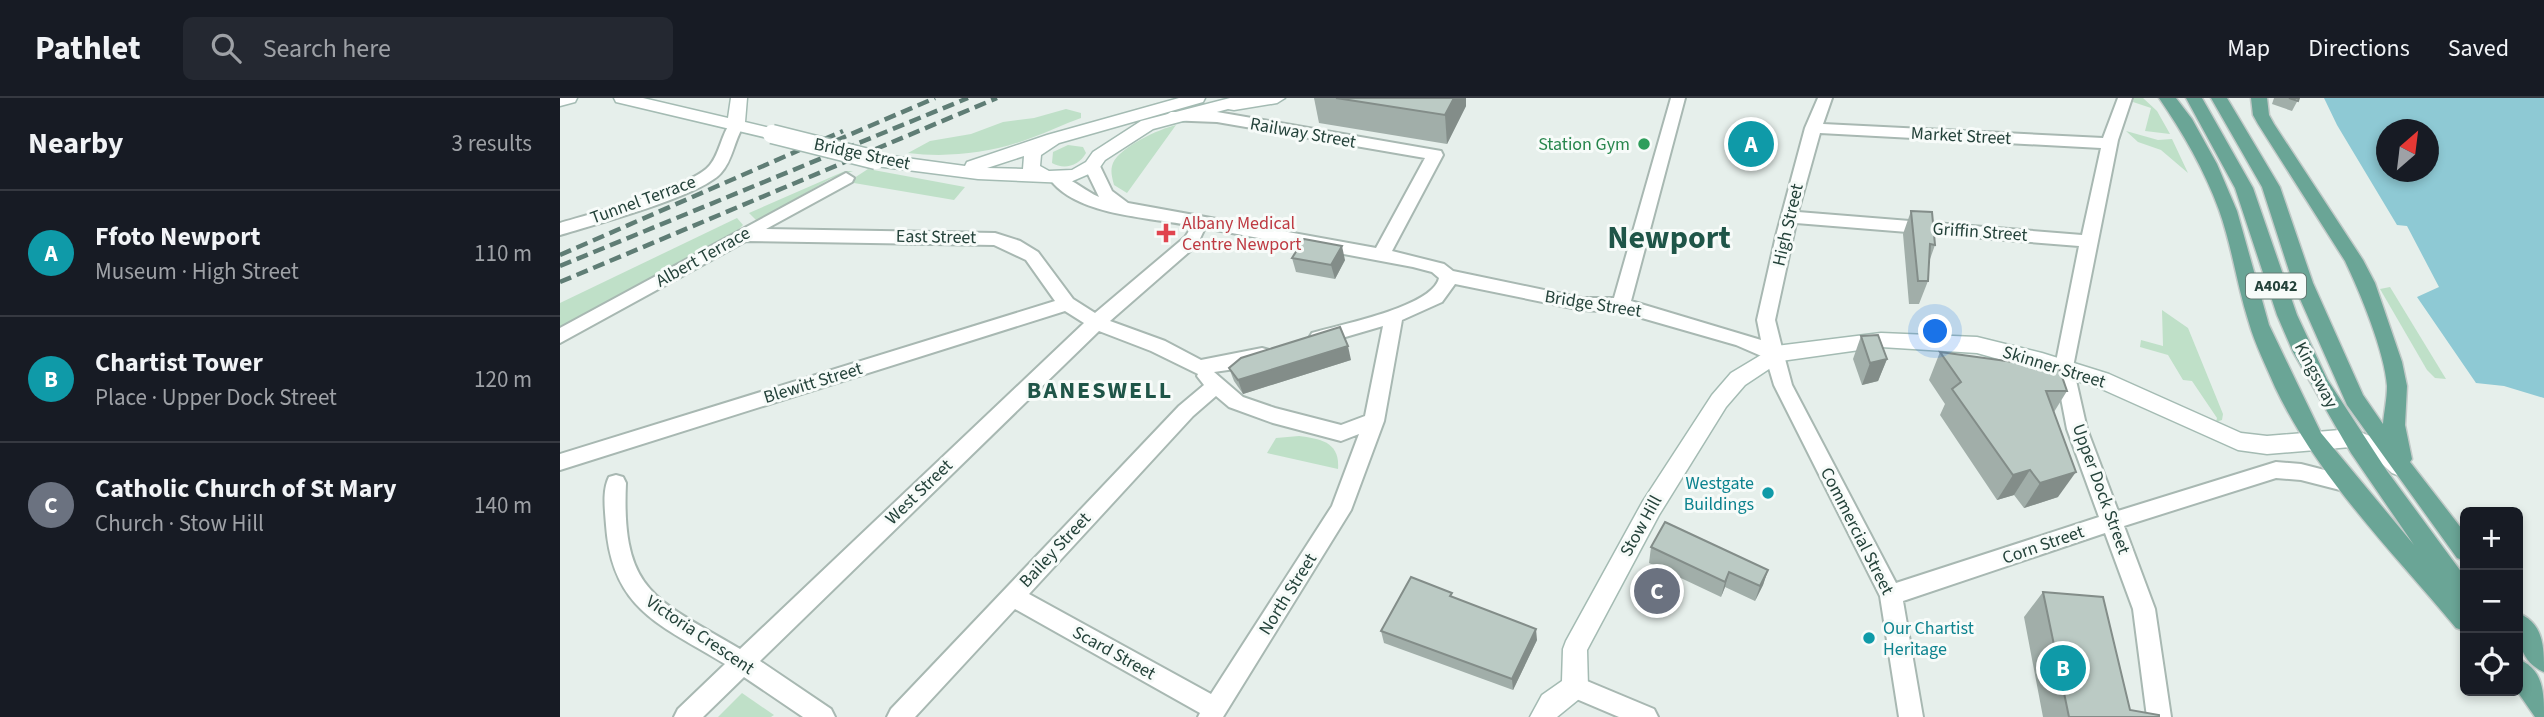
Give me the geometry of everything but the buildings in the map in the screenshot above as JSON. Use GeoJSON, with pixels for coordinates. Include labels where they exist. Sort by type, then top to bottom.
{"type":"FeatureCollection","features":[{"type":"Feature","properties":{"kind":"main road"},"geometry":{"type":"LineString","coordinates":[[560,101],[569,98]]}},
{"type":"Feature","properties":{"kind":"main road","name":"Bridge Street"},"geometry":{"type":"LineString","coordinates":[[622,98],[876,160],[954,170],[1049,177]]}},
{"type":"Feature","properties":{"kind":"main road"},"geometry":{"type":"LineString","coordinates":[[736,125],[739,98]]}},
{"type":"Feature","properties":{"kind":"main road","name":"Bridge Street"},"geometry":{"type":"LineString","coordinates":[[954,170],[1000,159],[1063,136],[1196,98]]}},
{"type":"Feature","properties":{"kind":"main road"},"geometry":{"type":"LineString","coordinates":[[1043,144],[1036,150],[1030,163],[1032,169],[1049,177],[1079,174],[1147,125],[1249,98]]}},
{"type":"Feature","properties":{"kind":"main road"},"geometry":{"type":"LineString","coordinates":[[1216,106],[1277,98]]}},
{"type":"Feature","properties":{"kind":"main road","name":"A4042"},"geometry":{"type":"LineString","coordinates":[[2167,98],[2184,119],[2208,164],[2228,211],[2259,325],[2295,407],[2313,439],[2348,484],[2370,506],[2460,614]]}},
{"type":"Feature","properties":{"kind":"main road","name":"Kingsway"},"geometry":{"type":"LineString","coordinates":[[2194,98],[2235,167],[2249,200],[2280,301],[2317,379],[2352,438],[2460,589]]}},
{"type":"Feature","properties":{"kind":"main road","name":"Kingsway"},"geometry":{"type":"LineString","coordinates":[[2219,98],[2271,187],[2303,283],[2354,399],[2404,471],[2460,544]]}},
{"type":"Feature","properties":{"kind":"main road","name":"A4042"},"geometry":{"type":"LineString","coordinates":[[2259,98],[2261,115],[2266,124],[2354,260],[2365,283],[2392,362],[2397,386],[2394,425],[2404,471]]}},
{"type":"Feature","properties":{"kind":"main road"},"geometry":{"type":"LineString","coordinates":[[1063,136],[1074,135],[1092,139],[1100,149],[1095,161]]}},
{"type":"Feature","properties":{"kind":"main road","name":"Skinner Street"},"geometry":{"type":"LineString","coordinates":[[1776,354],[1881,340],[1924,340],[1978,345],[2064,367],[2102,380],[2219,434],[2274,444]]}},
{"type":"Feature","properties":{"kind":"main road","name":"Stow Hill"},"geometry":{"type":"LineString","coordinates":[[1575,687],[1575,649],[1651,508],[1719,401],[1738,379],[1776,354]]}},
{"type":"Feature","properties":{"kind":"main road"},"geometry":{"type":"LineString","coordinates":[[2274,444],[2291,433],[2295,407]]}},
{"type":"Feature","properties":{"kind":"main road"},"geometry":{"type":"LineString","coordinates":[[2274,444],[2352,438],[2380,449],[2404,471]]}},
{"type":"Feature","properties":{"kind":"main road"},"geometry":{"type":"LineString","coordinates":[[2523,631],[2544,660]]}},
{"type":"Feature","properties":{"kind":"main road"},"geometry":{"type":"LineString","coordinates":[[2523,678],[2544,708]]}},
{"type":"Feature","properties":{"kind":"main road"},"geometry":{"type":"LineString","coordinates":[[1543,717],[1551,704],[1575,687]]}},
{"type":"Feature","properties":{"kind":"main road"},"geometry":{"type":"LineString","coordinates":[[2523,689],[2544,715]]}},
{"type":"Feature","properties":{"kind":"street"},"geometry":{"type":"LineString","coordinates":[[1621,305],[1678,98]]}},
{"type":"Feature","properties":{"kind":"street","name":"High Street"},"geometry":{"type":"LineString","coordinates":[[1776,354],[1768,336],[1766,320],[1789,217],[1813,128],[1825,98]]}},
{"type":"Feature","properties":{"kind":"street","name":"Upper Dock Street"},"geometry":{"type":"LineString","coordinates":[[2125,98],[2110,142],[2064,367],[2077,429],[2144,609],[2159,717]]}},
{"type":"Feature","properties":{"kind":"street","name":"Railway Street"},"geometry":{"type":"LineString","coordinates":[[1170,117],[1217,117],[1435,155],[1381,255]]}},
{"type":"Feature","properties":{"kind":"street","name":"Tunnel Terrace"},"geometry":{"type":"LineString","coordinates":[[560,229],[642,204],[694,183],[715,171],[723,156],[727,135],[736,125]]}},
{"type":"Feature","properties":{"kind":"street","name":"Market Street"},"geometry":{"type":"LineString","coordinates":[[1813,128],[2110,142]]}},
{"type":"Feature","properties":{"kind":"street"},"geometry":{"type":"LineString","coordinates":[[1095,161],[1105,194],[1121,205]]}},
{"type":"Feature","properties":{"kind":"street","name":"Bridge Street"},"geometry":{"type":"LineString","coordinates":[[1049,177],[1084,198],[1381,255],[1582,304],[1621,305],[1742,340],[1776,354]]}},
{"type":"Feature","properties":{"kind":"street","name":"Albert Terrace"},"geometry":{"type":"LineString","coordinates":[[560,336],[846,178]]}},
{"type":"Feature","properties":{"kind":"street","name":"Griffin Street"},"geometry":{"type":"LineString","coordinates":[[1789,217],[2088,241]]}},
{"type":"Feature","properties":{"kind":"street","name":"West Street"},"geometry":{"type":"LineString","coordinates":[[685,717],[1096,322],[1191,241],[1197,231],[1195,219]]}},
{"type":"Feature","properties":{"kind":"street","name":"East Street"},"geometry":{"type":"LineString","coordinates":[[743,235],[995,239],[1014,245],[1032,256],[1066,304],[1096,322],[1158,346],[1199,367]]}},
{"type":"Feature","properties":{"kind":"street"},"geometry":{"type":"LineString","coordinates":[[1302,343],[1394,316],[1441,293],[1448,282],[1440,271]]}},
{"type":"Feature","properties":{"kind":"street","name":"Blewitt Street"},"geometry":{"type":"LineString","coordinates":[[560,462],[1066,304]]}},
{"type":"Feature","properties":{"kind":"street","name":"North Street"},"geometry":{"type":"LineString","coordinates":[[1212,713],[1341,509],[1374,421],[1394,316]]}},
{"type":"Feature","properties":{"kind":"street"},"geometry":{"type":"LineString","coordinates":[[1199,367],[1242,361],[1278,350]]}},
{"type":"Feature","properties":{"kind":"street","name":"Commercial Street"},"geometry":{"type":"LineString","coordinates":[[1776,354],[1783,384],[1891,595],[1911,717]]}},
{"type":"Feature","properties":{"kind":"street"},"geometry":{"type":"LineString","coordinates":[[1199,367],[1215,386],[1236,401],[1273,415],[1340,433],[1374,421]]}},
{"type":"Feature","properties":{"kind":"street","name":"Bailey Street"},"geometry":{"type":"LineString","coordinates":[[899,717],[1186,411],[1215,386]]}},
{"type":"Feature","properties":{"kind":"street"},"geometry":{"type":"LineString","coordinates":[[1340,433],[1357,465]]}},
{"type":"Feature","properties":{"kind":"street"},"geometry":{"type":"LineString","coordinates":[[2274,444],[2276,470]]}},
{"type":"Feature","properties":{"kind":"street","name":"Corn Street"},"geometry":{"type":"LineString","coordinates":[[1891,595],[2276,470],[2301,472],[2348,484]]}},
{"type":"Feature","properties":{"kind":"street","name":"Victoria Crescent"},"geometry":{"type":"LineString","coordinates":[[616,483],[613,511],[626,575],[639,594],[655,609],[743,663],[823,717]]}},
{"type":"Feature","properties":{"kind":"street","name":"Scard Street"},"geometry":{"type":"LineString","coordinates":[[1013,596],[1123,658],[1212,713]]}},
{"type":"Feature","properties":{"kind":"street"},"geometry":{"type":"LineString","coordinates":[[1575,687],[1646,717]]}},
{"type":"Feature","properties":{"kind":"green space"},"geometry":{"type":"Polygon","coordinates":[[[2134,98],[2143,98],[2157,111],[2170,134],[2145,131],[2151,108],[2133,102],[2134,98]]]}},
{"type":"Feature","properties":{"kind":"green space"},"geometry":{"type":"Polygon","coordinates":[[[1066,109],[1081,113],[1081,118],[1016,143],[970,153],[908,153],[930,141],[971,134],[1003,122],[1034,118],[1066,109]]]}},
{"type":"Feature","properties":{"kind":"green space"},"geometry":{"type":"Polygon","coordinates":[[[1176,125],[1127,193],[1114,185],[1113,163],[1123,151],[1141,139],[1176,125]]]}},
{"type":"Feature","properties":{"kind":"green space"},"geometry":{"type":"Polygon","coordinates":[[[2126,131],[2158,140],[2172,139],[2188,173],[2161,150],[2138,142],[2126,131]]]}},
{"type":"Feature","properties":{"kind":"green space"},"geometry":{"type":"Polygon","coordinates":[[[1068,145],[1083,147],[1086,153],[1071,166],[1052,163],[1053,152],[1068,145]]]}},
{"type":"Feature","properties":{"kind":"green space"},"geometry":{"type":"Polygon","coordinates":[[[868,169],[965,187],[954,200],[848,182],[868,169]]]}},
{"type":"Feature","properties":{"kind":"green space"},"geometry":{"type":"Polygon","coordinates":[[[845,171],[853,171],[830,179],[757,221],[749,213],[845,171]]]}},
{"type":"Feature","properties":{"kind":"green space"},"geometry":{"type":"Polygon","coordinates":[[[737,218],[743,225],[737,231],[560,329],[560,303],[737,218]]]}},
{"type":"Feature","properties":{"kind":"green space"},"geometry":{"type":"Polygon","coordinates":[[[2390,287],[2446,379],[2435,378],[2427,370],[2380,289],[2390,287]]]}},
{"type":"Feature","properties":{"kind":"green space"},"geometry":{"type":"Polygon","coordinates":[[[2162,310],[2188,328],[2223,414],[2222,420],[2216,422],[2217,418],[2192,381],[2183,380],[2168,355],[2140,347],[2141,340],[2163,346],[2162,310]]]}},
{"type":"Feature","properties":{"kind":"green space"},"geometry":{"type":"Polygon","coordinates":[[[1299,436],[1322,441],[1332,447],[1338,460],[1338,469],[1267,453],[1276,438],[1299,436]]]}},
{"type":"Feature","properties":{"kind":"green space"},"geometry":{"type":"Polygon","coordinates":[[[742,693],[774,715],[718,717],[742,693]]]}},
{"type":"Feature","properties":{"kind":"water"},"geometry":{"type":"Polygon","coordinates":[[[2324,98],[2544,98],[2544,398],[2504,386],[2476,383],[2417,297],[2439,287],[2407,226],[2397,225],[2337,125],[2324,98]]]}},
{"type":"Feature","properties":{"kind":"railway"},"geometry":{"type":"LineString","coordinates":[[835,141],[935,98]]}},
{"type":"Feature","properties":{"kind":"railway"},"geometry":{"type":"LineString","coordinates":[[560,266],[968,98]]}},
{"type":"Feature","properties":{"kind":"railway"},"geometry":{"type":"LineString","coordinates":[[560,282],[997,98]]}},
{"type":"Feature","properties":{"kind":"railway"},"geometry":{"type":"LineString","coordinates":[[560,255],[843,131]]}},
{"type":"Feature","properties":{"kind":"place","name":"Station Gym"},"geometry":{"type":"Point","coordinates":[1644,144]}},
{"type":"Feature","properties":{"kind":"place","name":"Ffoto Newport"},"geometry":{"type":"Point","coordinates":[1751,144]}},
{"type":"Feature","properties":{"kind":"place","name":"Albany Medical Centre Newport"},"geometry":{"type":"Point","coordinates":[1166,233]}},
{"type":"Feature","properties":{"kind":"place","name":"Westgate Buildings"},"geometry":{"type":"Point","coordinates":[1768,493]}},
{"type":"Feature","properties":{"kind":"place","name":"Catholic Church of St Mary"},"geometry":{"type":"Point","coordinates":[1657,591]}},
{"type":"Feature","properties":{"kind":"place","name":"Our Chartist Heritage"},"geometry":{"type":"Point","coordinates":[1869,638]}},
{"type":"Feature","properties":{"kind":"place","name":"Chartist Tower"},"geometry":{"type":"Point","coordinates":[2063,668]}},
{"type":"Feature","properties":{"kind":"district","name":"Newport"},"geometry":{"type":"Point","coordinates":[1669,238]}},
{"type":"Feature","properties":{"kind":"district","name":"BANESWELL"},"geometry":{"type":"Point","coordinates":[1100,390]}}]}
